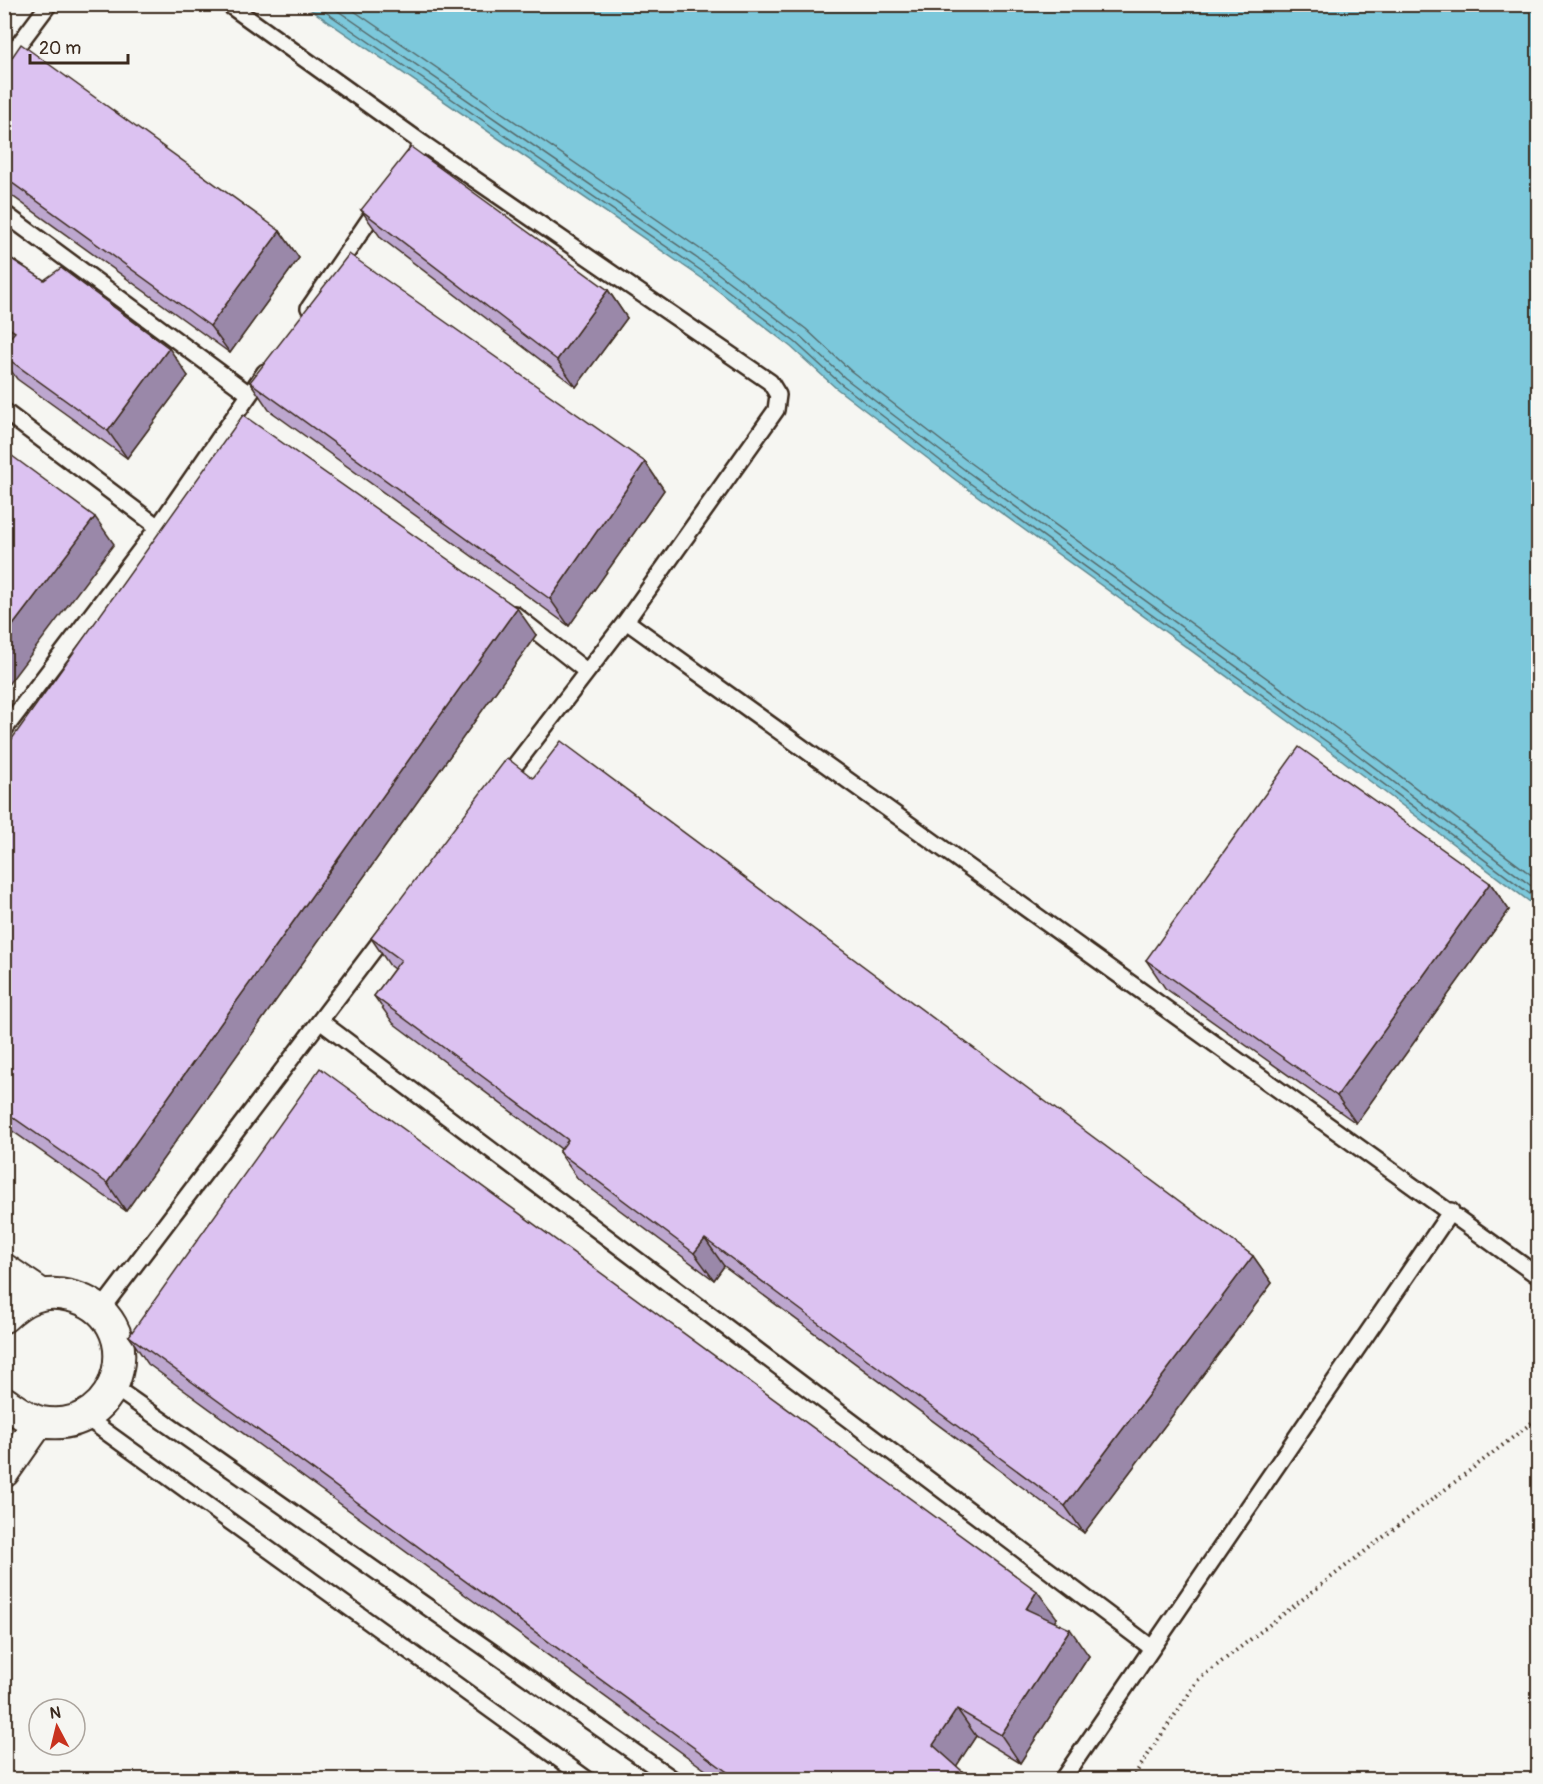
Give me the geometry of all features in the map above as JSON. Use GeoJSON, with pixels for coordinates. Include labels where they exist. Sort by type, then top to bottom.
{"type":"FeatureCollection","features":[{"type":"Feature","properties":{"kind":"street"},"geometry":{"type":"LineString","coordinates":[[4,1269],[41,1294]]}},
{"type":"Feature","properties":{"kind":"street"},"geometry":{"type":"LineString","coordinates":[[4,1317],[20,1303],[41,1294],[59,1293],[82,1298],[100,1311],[114,1330],[118,1342],[120,1365],[114,1387],[102,1403],[84,1416],[62,1423],[39,1422],[24,1416],[4,1402]]}},
{"type":"Feature","properties":{"kind":"street"},"geometry":{"type":"LineString","coordinates":[[4,1472],[39,1422]]}},
{"type":"Feature","properties":{"kind":"lane"},"geometry":{"type":"LineString","coordinates":[[4,64],[49,4]]}},
{"type":"Feature","properties":{"kind":"lane"},"geometry":{"type":"LineString","coordinates":[[228,4],[422,143],[770,382],[778,395],[776,410],[626,621],[493,794]]}},
{"type":"Feature","properties":{"kind":"lane"},"geometry":{"type":"LineString","coordinates":[[409,162],[422,143]]}},
{"type":"Feature","properties":{"kind":"lane"},"geometry":{"type":"LineString","coordinates":[[302,317],[389,191]]}},
{"type":"Feature","properties":{"kind":"lane"},"geometry":{"type":"LineString","coordinates":[[4,213],[249,394]]}},
{"type":"Feature","properties":{"kind":"lane"},"geometry":{"type":"LineString","coordinates":[[4,730],[241,417],[249,394],[276,356]]}},
{"type":"Feature","properties":{"kind":"lane"},"geometry":{"type":"LineString","coordinates":[[4,411],[158,527]]}},
{"type":"Feature","properties":{"kind":"lane"},"geometry":{"type":"LineString","coordinates":[[506,607],[586,672]]}},
{"type":"Feature","properties":{"kind":"lane"},"geometry":{"type":"LineString","coordinates":[[626,621],[1539,1276]]}},
{"type":"Feature","properties":{"kind":"lane"},"geometry":{"type":"LineString","coordinates":[[100,1311],[399,917]]}},
{"type":"Feature","properties":{"kind":"lane"},"geometry":{"type":"LineString","coordinates":[[320,1021],[1152,1648]]}},
{"type":"Feature","properties":{"kind":"lane"},"geometry":{"type":"LineString","coordinates":[[1062,1779],[1451,1211]]}},
{"type":"Feature","properties":{"kind":"lane"},"geometry":{"type":"LineString","coordinates":[[114,1387],[674,1779]]}},
{"type":"Feature","properties":{"kind":"lane"},"geometry":{"type":"LineString","coordinates":[[84,1416],[588,1779]]}},
{"type":"Feature","properties":{"kind":"path"},"geometry":{"type":"LineString","coordinates":[[1131,1779],[1199,1679],[1539,1418]]}},
{"type":"Feature","properties":{"kind":"water"},"geometry":{"type":"Polygon","coordinates":[[[304,5],[1538,5],[1538,908],[1338,757],[957,481],[836,388],[791,347],[703,279],[304,5]]]}},
{"type":"Feature","properties":{"kind":"building"},"geometry":{"type":"Polygon","coordinates":[[[21,44],[280,231],[210,326],[4,177],[4,69],[21,44]]]}},
{"type":"Feature","properties":{"kind":"building"},"geometry":{"type":"Polygon","coordinates":[[[411,147],[608,290],[557,360],[361,210],[411,147]]]}},
{"type":"Feature","properties":{"kind":"building"},"geometry":{"type":"Polygon","coordinates":[[[4,254],[44,280],[61,268],[169,348],[108,431],[4,356],[4,344],[15,332],[4,325],[4,254]]]}},
{"type":"Feature","properties":{"kind":"building"},"geometry":{"type":"Polygon","coordinates":[[[349,254],[645,462],[550,599],[250,382],[349,254]]]}},
{"type":"Feature","properties":{"kind":"building"},"geometry":{"type":"Polygon","coordinates":[[[243,415],[517,608],[107,1183],[4,1111],[4,750],[243,415]]]}},
{"type":"Feature","properties":{"kind":"building"},"geometry":{"type":"Polygon","coordinates":[[[4,450],[95,517],[4,637],[4,450]]]}},
{"type":"Feature","properties":{"kind":"building"},"geometry":{"type":"Polygon","coordinates":[[[561,741],[1253,1256],[1065,1506],[705,1239],[694,1253],[559,1152],[568,1140],[374,996],[401,960],[371,938],[507,758],[533,778],[561,741]]]}},
{"type":"Feature","properties":{"kind":"building"},"geometry":{"type":"Polygon","coordinates":[[[1299,747],[1490,883],[1337,1096],[1146,960],[1299,747]]]}},
{"type":"Feature","properties":{"kind":"building"},"geometry":{"type":"Polygon","coordinates":[[[320,1068],[1037,1591],[1026,1609],[1070,1629],[1001,1735],[957,1709],[933,1745],[971,1779],[737,1779],[129,1336],[320,1068]]]}}]}
